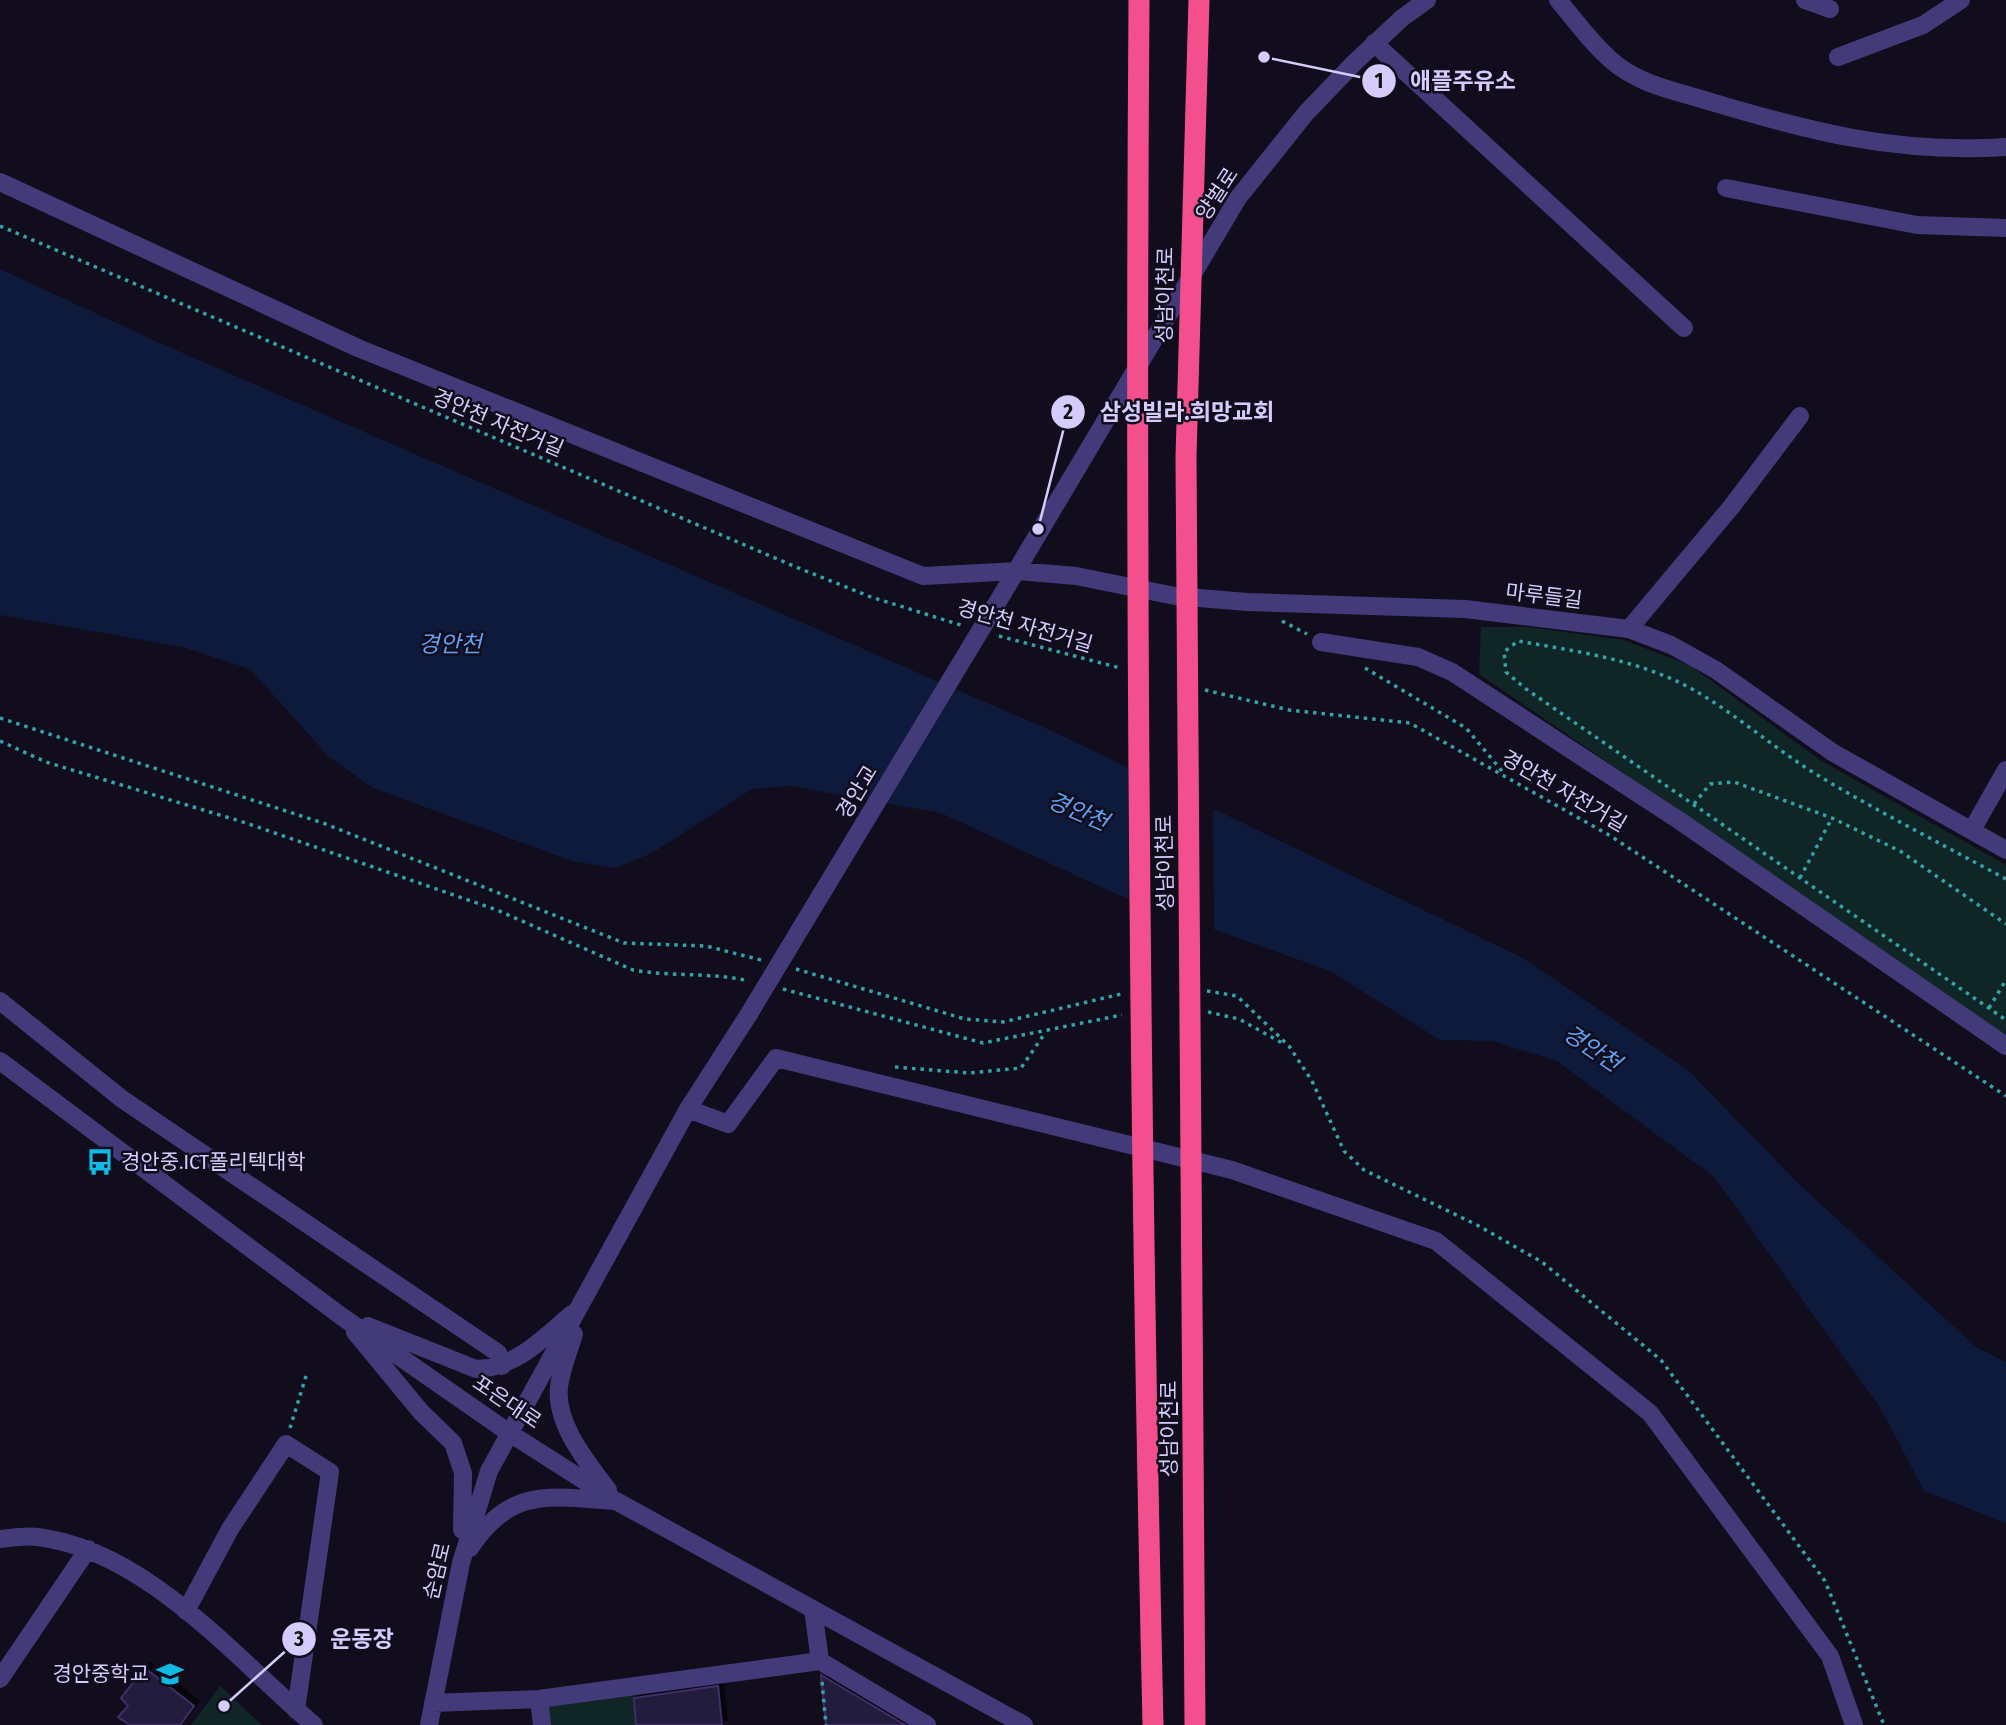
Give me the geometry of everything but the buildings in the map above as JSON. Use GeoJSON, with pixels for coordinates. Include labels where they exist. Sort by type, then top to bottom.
{"type":"FeatureCollection","features":[{"type":"Feature","properties":{"kind":"highway","name":"성남이천로"},"geometry":{"type":"LineString","coordinates":[[1139,0],[1139,729],[1144,1320],[1153,1725]]}},
{"type":"Feature","properties":{"kind":"highway","name":"성남이천로"},"geometry":{"type":"LineString","coordinates":[[1195,1725],[1186,457],[1199,0]]}},
{"type":"Feature","properties":{"kind":"street","name":"양벌로"},"geometry":{"type":"LineString","coordinates":[[1003,593],[1238,198],[1306,113],[1374,43],[1427,0]]}},
{"type":"Feature","properties":{"kind":"street"},"geometry":{"type":"LineString","coordinates":[[1558,0],[1611,61],[1648,83],[1795,127],[1909,148],[1959,150],[2006,147]]}},
{"type":"Feature","properties":{"kind":"street"},"geometry":{"type":"LineString","coordinates":[[1805,0],[1830,9]]}},
{"type":"Feature","properties":{"kind":"street"},"geometry":{"type":"LineString","coordinates":[[1839,57],[1923,25],[1961,0]]}},
{"type":"Feature","properties":{"kind":"street"},"geometry":{"type":"LineString","coordinates":[[1374,43],[1684,328]]}},
{"type":"Feature","properties":{"kind":"street","name":"마루들길"},"geometry":{"type":"LineString","coordinates":[[0,183],[358,348],[923,576],[1018,571],[1076,576],[1175,596],[1260,603],[1465,609],[1629,629],[1671,645],[1716,670],[1832,752],[2006,850]]}},
{"type":"Feature","properties":{"kind":"street"},"geometry":{"type":"LineString","coordinates":[[1726,188],[1917,225],[2006,228]]}},
{"type":"Feature","properties":{"kind":"street"},"geometry":{"type":"LineString","coordinates":[[1629,629],[1732,506],[1800,416]]}},
{"type":"Feature","properties":{"kind":"street","name":"경안교"},"geometry":{"type":"LineString","coordinates":[[583,1306],[688,1109],[749,1014],[1003,593]]}},
{"type":"Feature","properties":{"kind":"street"},"geometry":{"type":"LineString","coordinates":[[1321,642],[1418,657],[1452,672],[1680,821],[2006,1046]]}},
{"type":"Feature","properties":{"kind":"street"},"geometry":{"type":"LineString","coordinates":[[1972,830],[2006,770]]}},
{"type":"Feature","properties":{"kind":"street"},"geometry":{"type":"LineString","coordinates":[[0,1001],[122,1099],[498,1353],[502,1366]]}},
{"type":"Feature","properties":{"kind":"street"},"geometry":{"type":"LineString","coordinates":[[688,1109],[728,1124],[776,1058],[1232,1170],[1436,1241],[1650,1413],[1830,1656],[1854,1725]]}},
{"type":"Feature","properties":{"kind":"street","name":"포은대로"},"geometry":{"type":"LineString","coordinates":[[0,1061],[341,1316],[508,1432],[616,1501],[1024,1725]]}},
{"type":"Feature","properties":{"kind":"street"},"geometry":{"type":"LineString","coordinates":[[341,1316],[476,1369],[502,1366],[515,1360],[583,1306]]}},
{"type":"Feature","properties":{"kind":"street"},"geometry":{"type":"LineString","coordinates":[[583,1306],[559,1386],[560,1403],[563,1419],[616,1501]]}},
{"type":"Feature","properties":{"kind":"street","name":"순암로"},"geometry":{"type":"LineString","coordinates":[[429,1725],[461,1563],[485,1484],[508,1432],[583,1306]]}},
{"type":"Feature","properties":{"kind":"street"},"geometry":{"type":"LineString","coordinates":[[341,1316],[421,1412],[453,1443],[463,1473],[461,1563]]}},
{"type":"Feature","properties":{"kind":"street"},"geometry":{"type":"LineString","coordinates":[[186,1611],[230,1529],[286,1444],[330,1472],[296,1710]]}},
{"type":"Feature","properties":{"kind":"street"},"geometry":{"type":"LineString","coordinates":[[461,1563],[485,1526],[512,1505],[544,1498],[616,1501]]}},
{"type":"Feature","properties":{"kind":"street"},"geometry":{"type":"LineString","coordinates":[[0,1539],[36,1536],[88,1549],[131,1571],[186,1611],[314,1725]]}},
{"type":"Feature","properties":{"kind":"street"},"geometry":{"type":"LineString","coordinates":[[0,1679],[88,1549]]}},
{"type":"Feature","properties":{"kind":"street"},"geometry":{"type":"LineString","coordinates":[[813,1609],[820,1661]]}},
{"type":"Feature","properties":{"kind":"street"},"geometry":{"type":"LineString","coordinates":[[432,1703],[539,1699],[820,1661],[927,1725]]}},
{"type":"Feature","properties":{"kind":"street"},"geometry":{"type":"LineString","coordinates":[[539,1699],[542,1725]]}},
{"type":"Feature","properties":{"kind":"path","name":"경안천 자전거길"},"geometry":{"type":"LineString","coordinates":[[0,226],[796,566],[871,597],[971,628]]}},
{"type":"Feature","properties":{"kind":"path"},"geometry":{"type":"LineString","coordinates":[[1279,619],[1321,642]]}},
{"type":"Feature","properties":{"kind":"path","name":"경안천 자전거길"},"geometry":{"type":"LineString","coordinates":[[996,636],[1128,670]]}},
{"type":"Feature","properties":{"kind":"path"},"geometry":{"type":"LineString","coordinates":[[2006,879],[1822,778],[1730,712],[1689,687],[1639,667],[1563,649],[1518,641],[1504,652],[1506,672],[1526,689],[2006,1020]]}},
{"type":"Feature","properties":{"kind":"path"},"geometry":{"type":"LineString","coordinates":[[1357,663],[1466,728],[1503,773]]}},
{"type":"Feature","properties":{"kind":"path","name":"경안천 자전거길"},"geometry":{"type":"LineString","coordinates":[[1195,687],[1289,710],[1410,723],[1609,835],[2006,1096]]}},
{"type":"Feature","properties":{"kind":"path"},"geometry":{"type":"LineString","coordinates":[[0,718],[323,823],[624,943],[706,946],[771,963]]}},
{"type":"Feature","properties":{"kind":"path"},"geometry":{"type":"LineString","coordinates":[[0,741],[46,762],[246,822],[497,910],[633,970],[657,974],[724,975],[750,981]]}},
{"type":"Feature","properties":{"kind":"path"},"geometry":{"type":"LineString","coordinates":[[1680,821],[1710,784],[1734,782],[1832,818],[1900,851],[2006,924]]}},
{"type":"Feature","properties":{"kind":"path"},"geometry":{"type":"LineString","coordinates":[[1800,878],[1832,818]]}},
{"type":"Feature","properties":{"kind":"path"},"geometry":{"type":"LineString","coordinates":[[784,966],[965,1020],[1003,1022],[1130,992]]}},
{"type":"Feature","properties":{"kind":"path"},"geometry":{"type":"LineString","coordinates":[[1989,1008],[2006,980]]}},
{"type":"Feature","properties":{"kind":"path"},"geometry":{"type":"LineString","coordinates":[[776,987],[983,1043],[1045,1033],[1134,1012]]}},
{"type":"Feature","properties":{"kind":"path"},"geometry":{"type":"LineString","coordinates":[[1197,989],[1237,996],[1289,1046],[1239,1019],[1199,1009]]}},
{"type":"Feature","properties":{"kind":"path"},"geometry":{"type":"LineString","coordinates":[[887,1066],[969,1073],[1021,1068],[1045,1033]]}},
{"type":"Feature","properties":{"kind":"path"},"geometry":{"type":"LineString","coordinates":[[286,1444],[306,1377]]}},
{"type":"Feature","properties":{"kind":"path"},"geometry":{"type":"LineString","coordinates":[[820,1661],[826,1725]]}},
{"type":"Feature","properties":{"kind":"green space"},"geometry":{"type":"Polygon","coordinates":[[[1481,627],[1528,627],[1624,640],[1691,666],[1820,760],[2006,865],[2006,1036],[1479,674],[1481,627]]]}},
{"type":"Feature","properties":{"kind":"green space"},"geometry":{"type":"Polygon","coordinates":[[[220,1686],[262,1725],[191,1725],[220,1686]]]}},
{"type":"Feature","properties":{"kind":"green space"},"geometry":{"type":"Polygon","coordinates":[[[633,1686],[636,1725],[542,1725],[539,1699],[633,1686]]]}},
{"type":"Feature","properties":{"kind":"water","name":"경안천"},"geometry":{"type":"Polygon","coordinates":[[[0,269],[162,344],[1052,731],[1523,958],[1688,1070],[1800,1185],[1976,1347],[2006,1362],[2006,1523],[1924,1491],[1881,1409],[1714,1177],[1557,1061],[1492,1041],[1440,1040],[1330,971],[1116,894],[941,813],[790,786],[752,789],[652,853],[615,868],[572,861],[373,788],[329,757],[250,669],[183,647],[0,615],[0,269]]]}},
{"type":"Feature","properties":{"kind":"pier"},"geometry":{"type":"Polygon","coordinates":[[[1128,764],[1213,804],[1214,932],[1129,902],[1128,764]]]}},
{"type":"Feature","properties":{"kind":"place","name":"애플주유소"},"geometry":{"type":"Point","coordinates":[1264,57]}},
{"type":"Feature","properties":{"kind":"place","name":"삼성빌라.희망교회"},"geometry":{"type":"Point","coordinates":[1038,529]}},
{"type":"Feature","properties":{"kind":"place","name":"경안중.ICT폴리텍대학"},"geometry":{"type":"Point","coordinates":[100,1162]}},
{"type":"Feature","properties":{"kind":"place","name":"경안중학교"},"geometry":{"type":"Point","coordinates":[170,1674]}},
{"type":"Feature","properties":{"kind":"place","name":"운동장"},"geometry":{"type":"Point","coordinates":[224,1706]}}]}
